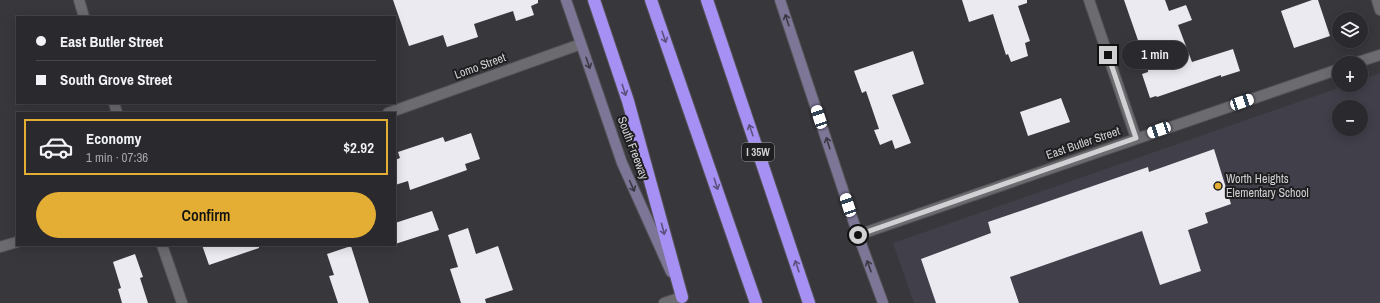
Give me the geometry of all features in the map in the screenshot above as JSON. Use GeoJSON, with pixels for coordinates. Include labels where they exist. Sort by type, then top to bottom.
{"type":"FeatureCollection","features":[{"type":"Feature","properties":{"kind":"highway"},"geometry":{"type":"LineString","coordinates":[[594,0],[628,101],[683,300]]}},
{"type":"Feature","properties":{"kind":"highway"},"geometry":{"type":"LineString","coordinates":[[651,0],[756,303]]}},
{"type":"Feature","properties":{"kind":"highway","name":"I 35W"},"geometry":{"type":"LineString","coordinates":[[707,0],[809,303]]}},
{"type":"Feature","properties":{"kind":"main road","name":"South Freeway"},"geometry":{"type":"LineString","coordinates":[[566,0],[622,163],[683,300]]}},
{"type":"Feature","properties":{"kind":"main road"},"geometry":{"type":"LineString","coordinates":[[780,0],[858,235],[883,303]]}},
{"type":"Feature","properties":{"kind":"street"},"geometry":{"type":"LineString","coordinates":[[78,0],[84,16]]}},
{"type":"Feature","properties":{"kind":"street"},"geometry":{"type":"LineString","coordinates":[[1089,0],[1136,138]]}},
{"type":"Feature","properties":{"kind":"street"},"geometry":{"type":"LineString","coordinates":[[1377,0],[1380,10]]}},
{"type":"Feature","properties":{"kind":"street","name":"Lomo Street"},"geometry":{"type":"LineString","coordinates":[[391,112],[581,44]]}},
{"type":"Feature","properties":{"kind":"street"},"geometry":{"type":"LineString","coordinates":[[1368,58],[1380,54]]}},
{"type":"Feature","properties":{"kind":"street","name":"East Butler Street"},"geometry":{"type":"LineString","coordinates":[[858,235],[1332,70]]}},
{"type":"Feature","properties":{"kind":"street"},"geometry":{"type":"LineString","coordinates":[[0,247],[16,242]]}},
{"type":"Feature","properties":{"kind":"street"},"geometry":{"type":"LineString","coordinates":[[162,246],[182,303]]}},
{"type":"Feature","properties":{"kind":"street"},"geometry":{"type":"LineString","coordinates":[[664,303],[683,300]]}},
{"type":"Feature","properties":{"kind":"shaded area","name":"Worth Heights Elementary School"},"geometry":{"type":"Polygon","coordinates":[[[1380,73],[1380,303],[914,303],[893,243],[1332,90],[1332,92],[1368,92],[1368,77],[1380,73]]]}},
{"type":"Feature","properties":{"kind":"building"},"geometry":{"type":"Polygon","coordinates":[[[393,0],[538,0],[538,3],[531,6],[534,15],[516,21],[513,11],[474,24],[478,37],[447,47],[443,35],[409,46],[393,0]]]}},
{"type":"Feature","properties":{"kind":"building"},"geometry":{"type":"Polygon","coordinates":[[[962,0],[1027,0],[1027,3],[1018,6],[1030,41],[1025,43],[1028,56],[1011,62],[1008,54],[1006,55],[993,14],[969,22],[962,0]]]}},
{"type":"Feature","properties":{"kind":"building"},"geometry":{"type":"Polygon","coordinates":[[[1124,0],[1165,0],[1169,11],[1186,5],[1192,20],[1178,25],[1192,62],[1233,49],[1240,71],[1221,77],[1221,75],[1157,97],[1150,98],[1142,74],[1148,72],[1148,69],[1124,0]]]}},
{"type":"Feature","properties":{"kind":"building"},"geometry":{"type":"Polygon","coordinates":[[[1312,0],[1318,0],[1330,36],[1294,48],[1281,11],[1312,0]]]}},
{"type":"Feature","properties":{"kind":"building"},"geometry":{"type":"Polygon","coordinates":[[[913,51],[924,84],[892,95],[911,143],[895,149],[892,140],[880,145],[874,130],[879,129],[866,91],[862,93],[854,71],[913,51]]]}},
{"type":"Feature","properties":{"kind":"building"},"geometry":{"type":"Polygon","coordinates":[[[1061,98],[1070,122],[1028,136],[1020,112],[1061,98]]]}},
{"type":"Feature","properties":{"kind":"building"},"geometry":{"type":"Polygon","coordinates":[[[471,133],[480,159],[465,164],[467,170],[410,190],[408,181],[396,185],[396,160],[400,158],[398,152],[443,137],[445,142],[471,133]]]}},
{"type":"Feature","properties":{"kind":"building"},"geometry":{"type":"Polygon","coordinates":[[[1214,149],[1231,204],[1205,213],[1208,223],[1188,230],[1201,271],[1160,285],[1142,231],[1010,277],[1019,303],[936,303],[921,259],[991,233],[988,222],[1148,167],[1149,172],[1214,149]]]}},
{"type":"Feature","properties":{"kind":"building"},"geometry":{"type":"Polygon","coordinates":[[[432,211],[439,230],[396,244],[396,223],[432,211]]]}},
{"type":"Feature","properties":{"kind":"building"},"geometry":{"type":"Polygon","coordinates":[[[468,228],[476,254],[498,246],[513,290],[485,299],[486,303],[461,303],[450,269],[458,267],[448,235],[468,228]]]}},
{"type":"Feature","properties":{"kind":"building"},"geometry":{"type":"Polygon","coordinates":[[[202,246],[259,246],[259,248],[209,265],[202,246]]]}},
{"type":"Feature","properties":{"kind":"building"},"geometry":{"type":"Polygon","coordinates":[[[351,246],[369,303],[338,303],[329,276],[334,275],[327,254],[351,246]]]}},
{"type":"Feature","properties":{"kind":"building"},"geometry":{"type":"Polygon","coordinates":[[[135,254],[143,277],[140,278],[148,303],[122,303],[118,289],[121,288],[113,262],[135,254]]]}},
{"type":"Feature","properties":{"kind":"place","name":"Worth Heights Elementary School"},"geometry":{"type":"Point","coordinates":[1218,186]}},
{"type":"Feature","properties":{"kind":"route"},"geometry":{"type":"LineString","coordinates":[[858,235],[1136,138],[1108,55]]}}]}
